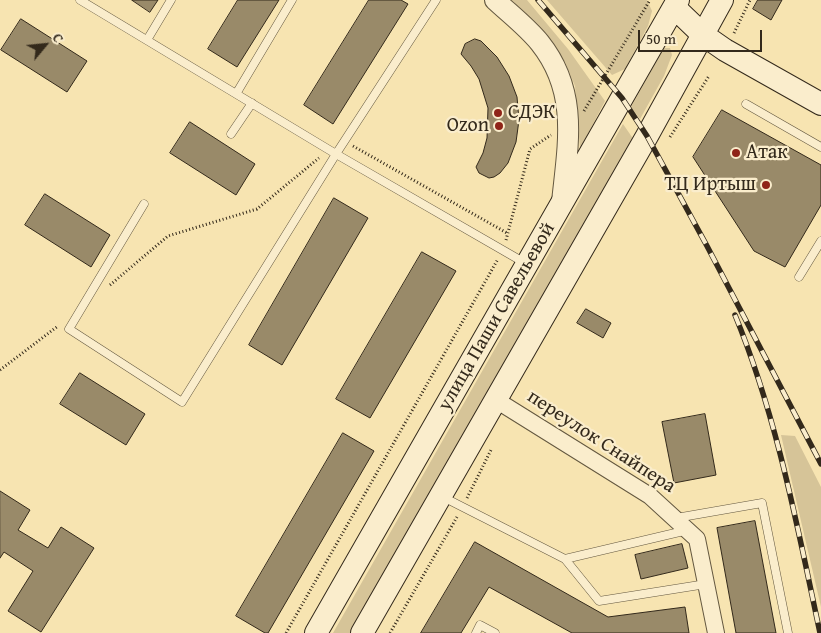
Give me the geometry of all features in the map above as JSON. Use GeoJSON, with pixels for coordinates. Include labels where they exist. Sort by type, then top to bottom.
{"type":"FeatureCollection","features":[{"type":"Feature","properties":{"kind":"main road","name":"улица Паши Савельевой"},"geometry":{"type":"LineString","coordinates":[[362,633],[647,136],[722,0]]}},
{"type":"Feature","properties":{"kind":"main road","name":"улица Паши Савельевой"},"geometry":{"type":"LineString","coordinates":[[316,633],[562,203],[673,2]]}},
{"type":"Feature","properties":{"kind":"main road"},"geometry":{"type":"LineString","coordinates":[[673,2],[702,34],[725,50],[821,104]]}},
{"type":"Feature","properties":{"kind":"street"},"geometry":{"type":"LineString","coordinates":[[495,0],[539,41],[548,54],[566,96],[569,126],[562,203]]}},
{"type":"Feature","properties":{"kind":"street","name":"переулок Снайпера"},"geometry":{"type":"LineString","coordinates":[[496,400],[650,496],[697,539],[716,633]]}},
{"type":"Feature","properties":{"kind":"lane"},"geometry":{"type":"LineString","coordinates":[[80,0],[333,152],[527,264]]}},
{"type":"Feature","properties":{"kind":"lane"},"geometry":{"type":"LineString","coordinates":[[147,40],[171,0]]}},
{"type":"Feature","properties":{"kind":"lane"},"geometry":{"type":"LineString","coordinates":[[236,94],[292,0]]}},
{"type":"Feature","properties":{"kind":"lane"},"geometry":{"type":"LineString","coordinates":[[144,204],[69,329],[182,402],[333,152],[344,141],[436,0]]}},
{"type":"Feature","properties":{"kind":"lane"},"geometry":{"type":"LineString","coordinates":[[231,134],[252,103]]}},
{"type":"Feature","properties":{"kind":"lane"},"geometry":{"type":"LineString","coordinates":[[746,104],[821,147]]}},
{"type":"Feature","properties":{"kind":"lane"},"geometry":{"type":"LineString","coordinates":[[800,277],[821,241]]}},
{"type":"Feature","properties":{"kind":"lane"},"geometry":{"type":"LineString","coordinates":[[441,496],[565,560],[598,601],[706,584]]}},
{"type":"Feature","properties":{"kind":"lane"},"geometry":{"type":"LineString","coordinates":[[676,518],[762,503],[788,633]]}},
{"type":"Feature","properties":{"kind":"lane"},"geometry":{"type":"LineString","coordinates":[[565,560],[688,530]]}},
{"type":"Feature","properties":{"kind":"lane"},"geometry":{"type":"LineString","coordinates":[[476,633],[480,624],[495,633]]}},
{"type":"Feature","properties":{"kind":"path"},"geometry":{"type":"LineString","coordinates":[[731,40],[750,0]]}},
{"type":"Feature","properties":{"kind":"path"},"geometry":{"type":"LineString","coordinates":[[344,141],[507,233]]}},
{"type":"Feature","properties":{"kind":"path"},"geometry":{"type":"LineString","coordinates":[[0,370],[82,308],[168,236],[257,209],[333,152]]}},
{"type":"Feature","properties":{"kind":"path"},"geometry":{"type":"LineString","coordinates":[[286,633],[501,254]]}},
{"type":"Feature","properties":{"kind":"shaded area"},"geometry":{"type":"Polygon","coordinates":[[[507,0],[527,0],[568,49],[605,101],[580,149],[575,86],[565,62],[507,0]]]}},
{"type":"Feature","properties":{"kind":"shaded area"},"geometry":{"type":"Polygon","coordinates":[[[547,0],[647,0],[652,11],[648,26],[625,69],[612,75],[547,0]]]}},
{"type":"Feature","properties":{"kind":"shaded area"},"geometry":{"type":"Polygon","coordinates":[[[664,48],[670,48],[672,55],[664,76],[640,119],[631,107],[664,48]]]}},
{"type":"Feature","properties":{"kind":"shaded area"},"geometry":{"type":"Polygon","coordinates":[[[623,124],[634,140],[352,633],[333,633],[623,124]]]}},
{"type":"Feature","properties":{"kind":"shaded area"},"geometry":{"type":"Polygon","coordinates":[[[781,435],[795,436],[821,487],[821,607],[781,435]]]}},
{"type":"Feature","properties":{"kind":"building"},"geometry":{"type":"Polygon","coordinates":[[[132,0],[158,0],[150,12],[132,0]]]}},
{"type":"Feature","properties":{"kind":"building"},"geometry":{"type":"Polygon","coordinates":[[[238,0],[279,0],[237,67],[208,49],[238,0]]]}},
{"type":"Feature","properties":{"kind":"building"},"geometry":{"type":"Polygon","coordinates":[[[369,0],[401,0],[408,4],[333,124],[304,105],[369,0]]]}},
{"type":"Feature","properties":{"kind":"building"},"geometry":{"type":"Polygon","coordinates":[[[758,0],[782,0],[771,20],[753,9],[758,0]]]}},
{"type":"Feature","properties":{"kind":"building"},"geometry":{"type":"Polygon","coordinates":[[[21,19],[87,61],[67,92],[1,50],[21,19]]]}},
{"type":"Feature","properties":{"kind":"building"},"geometry":{"type":"Polygon","coordinates":[[[475,39],[481,41],[497,57],[509,76],[517,97],[519,120],[516,142],[508,163],[500,173],[489,178],[479,173],[476,167],[483,153],[487,138],[488,108],[479,79],[461,54],[465,44],[475,39]]]}},
{"type":"Feature","properties":{"kind":"building","name":"ТЦ Иртыш"},"geometry":{"type":"Polygon","coordinates":[[[722,110],[821,165],[821,205],[785,267],[754,251],[693,157],[722,110]]]}},
{"type":"Feature","properties":{"kind":"building"},"geometry":{"type":"Polygon","coordinates":[[[190,122],[255,164],[236,195],[170,153],[190,122]]]}},
{"type":"Feature","properties":{"kind":"building"},"geometry":{"type":"Polygon","coordinates":[[[45,194],[110,235],[91,267],[25,225],[45,194]]]}},
{"type":"Feature","properties":{"kind":"building"},"geometry":{"type":"Polygon","coordinates":[[[334,198],[368,218],[282,365],[249,345],[334,198]]]}},
{"type":"Feature","properties":{"kind":"building"},"geometry":{"type":"Polygon","coordinates":[[[422,252],[456,271],[370,418],[336,399],[422,252]]]}},
{"type":"Feature","properties":{"kind":"building"},"geometry":{"type":"Polygon","coordinates":[[[586,309],[611,323],[603,338],[577,323],[586,309]]]}},
{"type":"Feature","properties":{"kind":"building"},"geometry":{"type":"Polygon","coordinates":[[[80,373],[145,414],[126,445],[60,404],[80,373]]]}},
{"type":"Feature","properties":{"kind":"building"},"geometry":{"type":"Polygon","coordinates":[[[705,414],[716,475],[674,483],[662,422],[705,414]]]}},
{"type":"Feature","properties":{"kind":"building"},"geometry":{"type":"Polygon","coordinates":[[[343,433],[374,451],[268,633],[265,633],[236,616],[343,433]]]}},
{"type":"Feature","properties":{"kind":"building"},"geometry":{"type":"Polygon","coordinates":[[[0,491],[30,510],[18,530],[48,548],[61,527],[94,548],[41,632],[8,611],[33,571],[4,552],[0,558],[0,491]]]}},
{"type":"Feature","properties":{"kind":"building"},"geometry":{"type":"Polygon","coordinates":[[[755,521],[776,633],[736,633],[717,528],[755,521]]]}},
{"type":"Feature","properties":{"kind":"building"},"geometry":{"type":"Polygon","coordinates":[[[475,542],[608,617],[685,607],[689,633],[572,633],[489,587],[461,633],[421,633],[475,542]]]}},
{"type":"Feature","properties":{"kind":"building"},"geometry":{"type":"Polygon","coordinates":[[[682,544],[688,568],[641,579],[635,555],[682,544]]]}},
{"type":"Feature","properties":{"kind":"railway"},"geometry":{"type":"LineString","coordinates":[[538,0],[622,98],[647,136],[821,464]]}},
{"type":"Feature","properties":{"kind":"railway"},"geometry":{"type":"LineString","coordinates":[[735,315],[763,393],[785,472],[820,633]]}},
{"type":"Feature","properties":{"kind":"place","name":"СДЭК"},"geometry":{"type":"Point","coordinates":[498,113]}},
{"type":"Feature","properties":{"kind":"place","name":"Ozon"},"geometry":{"type":"Point","coordinates":[499,126]}},
{"type":"Feature","properties":{"kind":"place","name":"Атак"},"geometry":{"type":"Point","coordinates":[736,153]}},
{"type":"Feature","properties":{"kind":"place","name":"ТЦ Иртыш"},"geometry":{"type":"Point","coordinates":[766,185]}}]}
